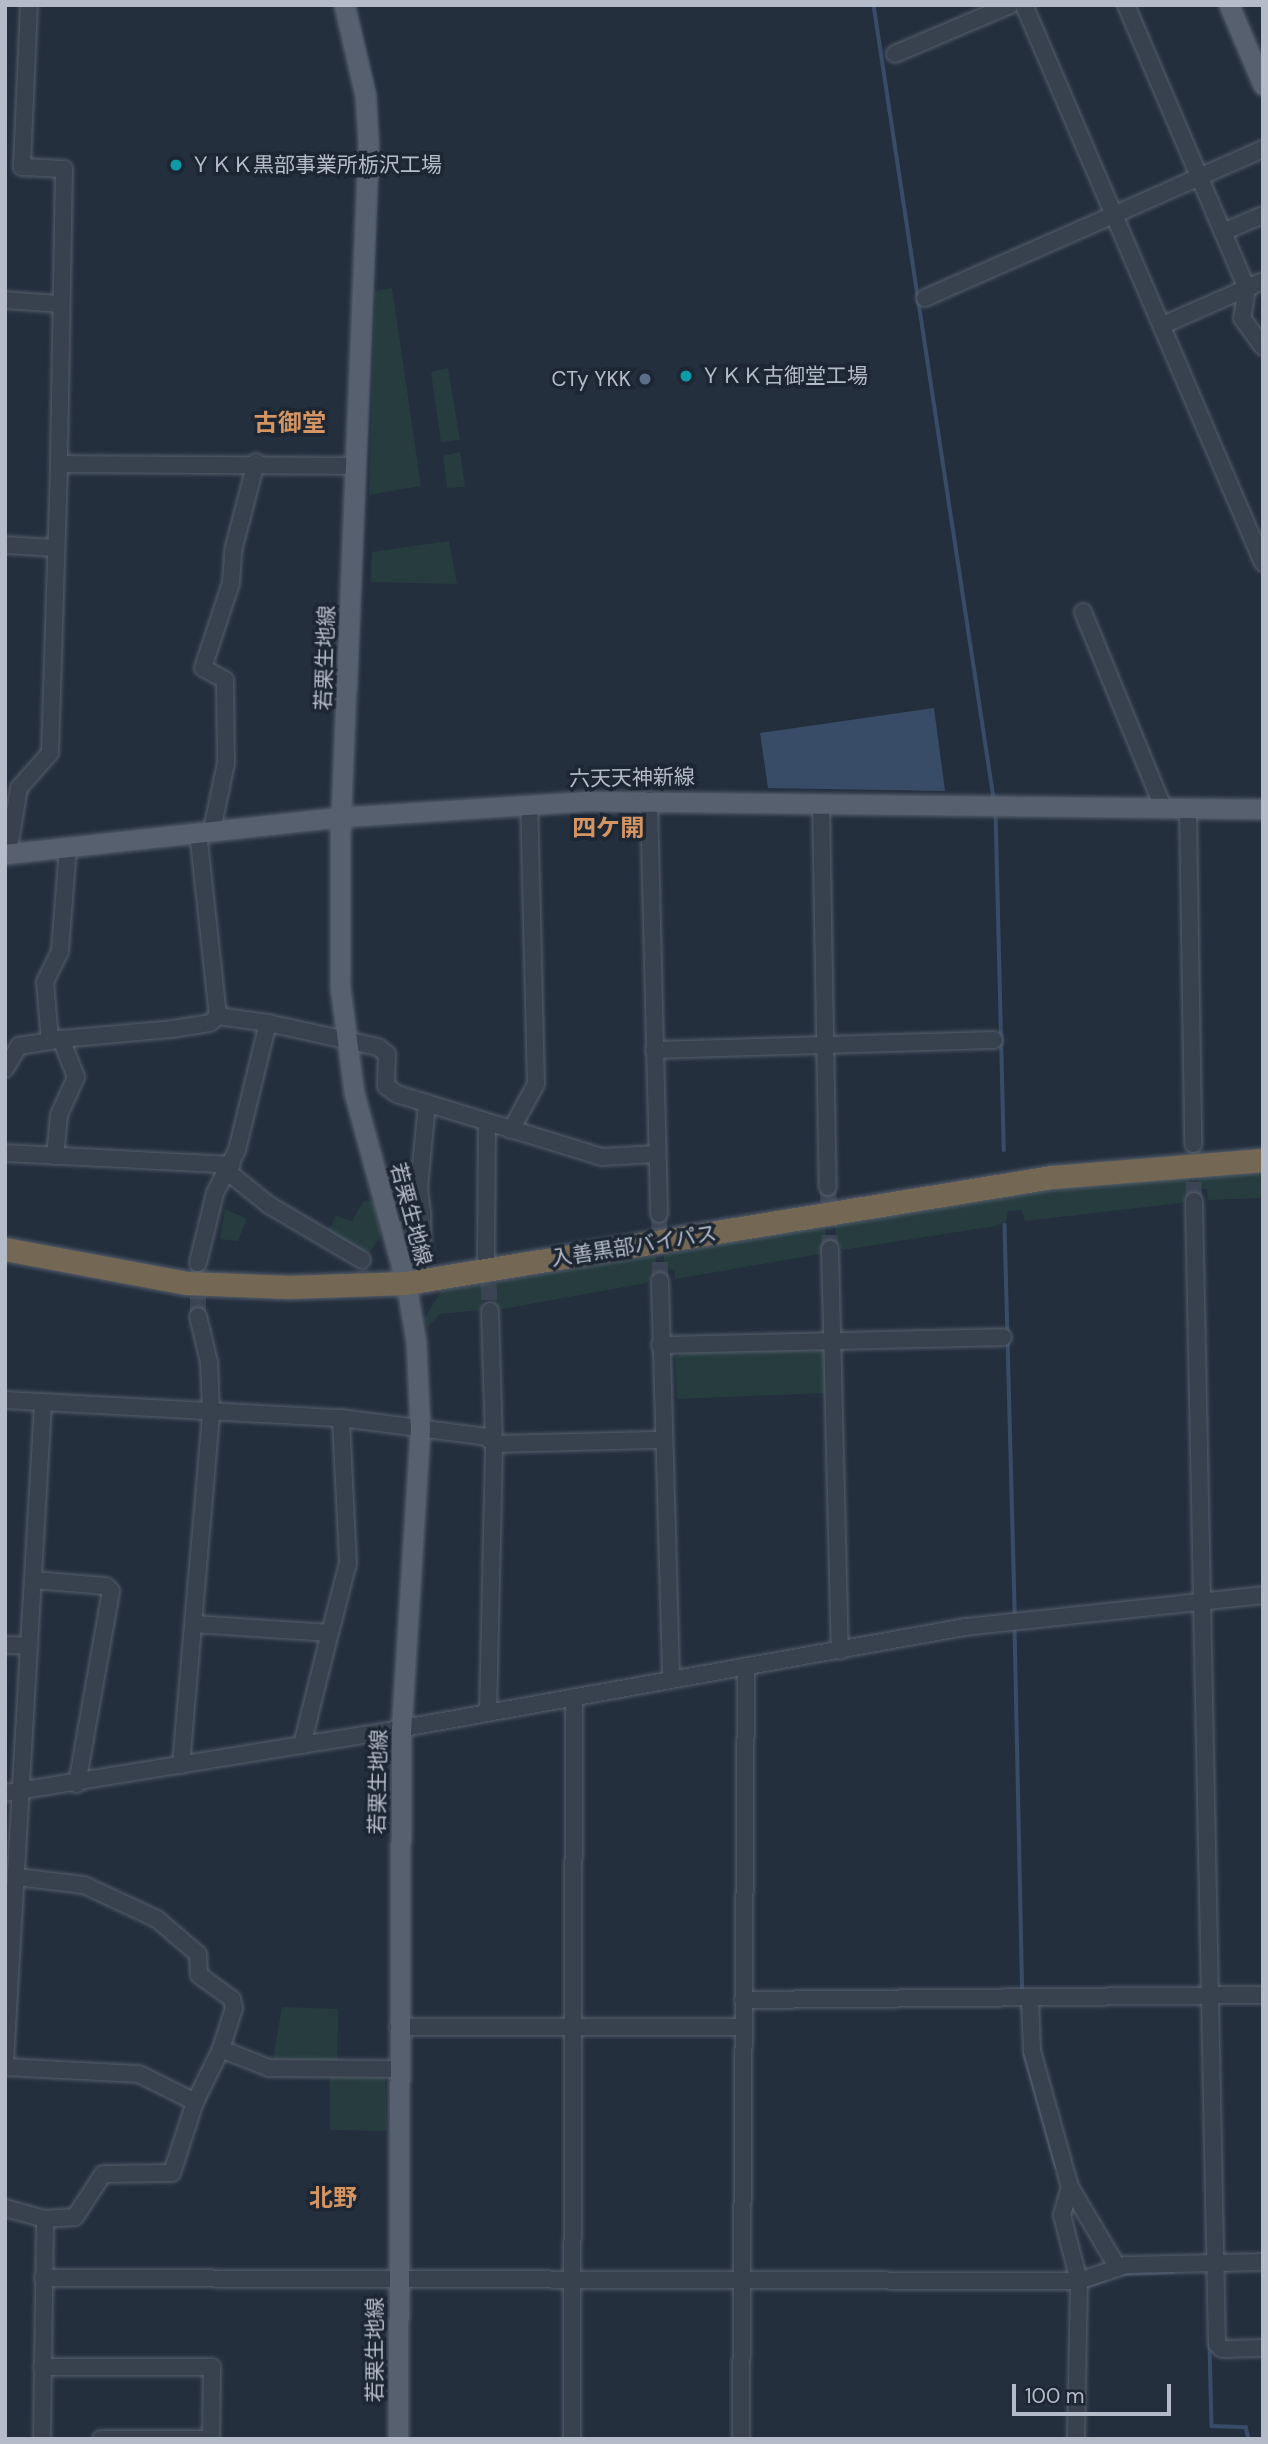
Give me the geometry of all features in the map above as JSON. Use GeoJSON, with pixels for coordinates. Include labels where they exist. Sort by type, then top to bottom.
{"type":"FeatureCollection","features":[{"type":"Feature","properties":{"kind":"highway","name":"入善黒部バイパス"},"geometry":{"type":"LineString","coordinates":[[5,1249],[186,1283],[289,1287],[406,1283],[1052,1177],[1263,1160]]}},
{"type":"Feature","properties":{"kind":"main road","name":"若栗生地線"},"geometry":{"type":"LineString","coordinates":[[344,5],[365,96],[368,143],[338,919],[346,1040],[354,1093],[406,1283],[416,1342],[420,1429],[401,1728],[398,2439]]}},
{"type":"Feature","properties":{"kind":"main road"},"geometry":{"type":"LineString","coordinates":[[1228,5],[1263,85]]}},
{"type":"Feature","properties":{"kind":"main road","name":"六天天神新線"},"geometry":{"type":"LineString","coordinates":[[7,854],[342,817],[529,804],[649,800],[1263,809]]}},
{"type":"Feature","properties":{"kind":"street"},"geometry":{"type":"LineString","coordinates":[[22,167],[29,5]]}},
{"type":"Feature","properties":{"kind":"street"},"geometry":{"type":"LineString","coordinates":[[894,54],[1010,5]]}},
{"type":"Feature","properties":{"kind":"street"},"geometry":{"type":"LineString","coordinates":[[1024,5],[1263,563]]}},
{"type":"Feature","properties":{"kind":"street"},"geometry":{"type":"LineString","coordinates":[[1126,5],[1247,288],[1242,318],[1263,347]]}},
{"type":"Feature","properties":{"kind":"street"},"geometry":{"type":"LineString","coordinates":[[925,298],[1263,149]]}},
{"type":"Feature","properties":{"kind":"street"},"geometry":{"type":"LineString","coordinates":[[5,166],[64,169],[50,753],[19,788],[7,854]]}},
{"type":"Feature","properties":{"kind":"street"},"geometry":{"type":"LineString","coordinates":[[1223,232],[1263,215]]}},
{"type":"Feature","properties":{"kind":"street"},"geometry":{"type":"LineString","coordinates":[[1163,326],[1263,281]]}},
{"type":"Feature","properties":{"kind":"street"},"geometry":{"type":"LineString","coordinates":[[5,300],[60,304]]}},
{"type":"Feature","properties":{"kind":"street"},"geometry":{"type":"LineString","coordinates":[[218,1016],[205,831],[226,764],[225,680],[203,668],[230,583],[233,551],[256,462]]}},
{"type":"Feature","properties":{"kind":"street"},"geometry":{"type":"LineString","coordinates":[[59,464],[256,462],[354,466]]}},
{"type":"Feature","properties":{"kind":"street"},"geometry":{"type":"LineString","coordinates":[[5,545],[55,548]]}},
{"type":"Feature","properties":{"kind":"street"},"geometry":{"type":"LineString","coordinates":[[1083,612],[1163,807]]}},
{"type":"Feature","properties":{"kind":"street"},"geometry":{"type":"LineString","coordinates":[[649,800],[659,1214]]}},
{"type":"Feature","properties":{"kind":"street"},"geometry":{"type":"LineString","coordinates":[[821,803],[828,1187]]}},
{"type":"Feature","properties":{"kind":"street"},"geometry":{"type":"LineString","coordinates":[[511,1130],[536,1084],[529,804]]}},
{"type":"Feature","properties":{"kind":"street"},"geometry":{"type":"LineString","coordinates":[[1188,808],[1193,1144]]}},
{"type":"Feature","properties":{"kind":"street"},"geometry":{"type":"LineString","coordinates":[[55,1156],[59,1115],[76,1077],[56,1040],[45,982],[60,951],[68,848]]}},
{"type":"Feature","properties":{"kind":"street"},"geometry":{"type":"LineString","coordinates":[[5,1069],[19,1046],[172,1029],[210,1023],[218,1016],[268,1023],[378,1047],[387,1054],[386,1086],[397,1094],[487,1123],[602,1157],[657,1154]]}},
{"type":"Feature","properties":{"kind":"street"},"geometry":{"type":"LineString","coordinates":[[198,1263],[215,1193],[230,1169],[268,1023]]}},
{"type":"Feature","properties":{"kind":"street"},"geometry":{"type":"LineString","coordinates":[[654,1050],[994,1041]]}},
{"type":"Feature","properties":{"kind":"street"},"geometry":{"type":"LineString","coordinates":[[424,1252],[419,1187],[427,1104]]}},
{"type":"Feature","properties":{"kind":"street"},"geometry":{"type":"LineString","coordinates":[[486,1258],[487,1123]]}},
{"type":"Feature","properties":{"kind":"street"},"geometry":{"type":"LineString","coordinates":[[5,1153],[230,1169],[269,1205],[362,1260]]}},
{"type":"Feature","properties":{"kind":"street"},"geometry":{"type":"LineString","coordinates":[[1194,1201],[1217,2344],[1222,2349],[1263,2348]]}},
{"type":"Feature","properties":{"kind":"street"},"geometry":{"type":"LineString","coordinates":[[388,1214],[422,1213]]}},
{"type":"Feature","properties":{"kind":"street"},"geometry":{"type":"LineString","coordinates":[[830,1249],[840,1651]]}},
{"type":"Feature","properties":{"kind":"street"},"geometry":{"type":"LineString","coordinates":[[660,1281],[671,1680]]}},
{"type":"Feature","properties":{"kind":"street"},"geometry":{"type":"LineString","coordinates":[[488,1713],[494,1444],[490,1311]]}},
{"type":"Feature","properties":{"kind":"street"},"geometry":{"type":"LineString","coordinates":[[181,1765],[211,1412],[209,1362],[198,1316]]}},
{"type":"Feature","properties":{"kind":"street"},"geometry":{"type":"LineString","coordinates":[[660,1345],[1003,1337]]}},
{"type":"Feature","properties":{"kind":"street"},"geometry":{"type":"LineString","coordinates":[[5,1400],[341,1418],[486,1437],[494,1444],[663,1440]]}},
{"type":"Feature","properties":{"kind":"street"},"geometry":{"type":"LineString","coordinates":[[5,2060],[17,1877],[12,1792],[29,1646],[43,1402]]}},
{"type":"Feature","properties":{"kind":"street"},"geometry":{"type":"LineString","coordinates":[[302,1745],[348,1563],[341,1418]]}},
{"type":"Feature","properties":{"kind":"street"},"geometry":{"type":"LineString","coordinates":[[33,1580],[106,1586],[111,1591],[78,1784]]}},
{"type":"Feature","properties":{"kind":"street"},"geometry":{"type":"LineString","coordinates":[[12,1792],[78,1784],[575,1698],[965,1627],[1263,1595]]}},
{"type":"Feature","properties":{"kind":"street"},"geometry":{"type":"LineString","coordinates":[[194,1624],[330,1633]]}},
{"type":"Feature","properties":{"kind":"street"},"geometry":{"type":"LineString","coordinates":[[5,1645],[29,1646]]}},
{"type":"Feature","properties":{"kind":"street"},"geometry":{"type":"LineString","coordinates":[[741,2439],[746,1666]]}},
{"type":"Feature","properties":{"kind":"street"},"geometry":{"type":"LineString","coordinates":[[572,2439],[575,1698]]}},
{"type":"Feature","properties":{"kind":"street"},"geometry":{"type":"LineString","coordinates":[[5,2208],[45,2219],[75,2217],[103,2174],[172,2173],[195,2102],[221,2049],[234,2008],[232,1999],[199,1975],[198,1954],[157,1919],[83,1885],[17,1877]]}},
{"type":"Feature","properties":{"kind":"street"},"geometry":{"type":"LineString","coordinates":[[743,2000],[1263,1995]]}},
{"type":"Feature","properties":{"kind":"street"},"geometry":{"type":"LineString","coordinates":[[1030,1998],[1032,2051],[1070,2188],[1118,2268]]}},
{"type":"Feature","properties":{"kind":"street"},"geometry":{"type":"LineString","coordinates":[[398,2027],[743,2028]]}},
{"type":"Feature","properties":{"kind":"street"},"geometry":{"type":"LineString","coordinates":[[221,2049],[269,2068],[398,2069]]}},
{"type":"Feature","properties":{"kind":"street"},"geometry":{"type":"LineString","coordinates":[[5,2067],[139,2074],[195,2102]]}},
{"type":"Feature","properties":{"kind":"street"},"geometry":{"type":"LineString","coordinates":[[1070,2188],[1062,2215],[1079,2281],[1076,2439]]}},
{"type":"Feature","properties":{"kind":"street"},"geometry":{"type":"LineString","coordinates":[[42,2439],[45,2219]]}},
{"type":"Feature","properties":{"kind":"street"},"geometry":{"type":"LineString","coordinates":[[43,2278],[1079,2281],[1118,2268],[1263,2262]]}},
{"type":"Feature","properties":{"kind":"street"},"geometry":{"type":"LineString","coordinates":[[42,2367],[212,2367],[211,2439],[101,2439]]}},
{"type":"Feature","properties":{"kind":"green space"},"geometry":{"type":"Polygon","coordinates":[[[392,288],[421,486],[369,495],[375,291],[392,288]]]}},
{"type":"Feature","properties":{"kind":"green space"},"geometry":{"type":"Polygon","coordinates":[[[448,368],[460,440],[441,442],[431,372],[448,368]]]}},
{"type":"Feature","properties":{"kind":"green space"},"geometry":{"type":"Polygon","coordinates":[[[460,452],[465,487],[447,488],[443,456],[460,452]]]}},
{"type":"Feature","properties":{"kind":"green space"},"geometry":{"type":"Polygon","coordinates":[[[449,541],[457,584],[371,582],[372,552],[449,541]]]}},
{"type":"Feature","properties":{"kind":"green space"},"geometry":{"type":"Polygon","coordinates":[[[1263,1169],[1263,1198],[1208,1200],[1207,1189],[1198,1189],[1199,1171],[1263,1169]]]}},
{"type":"Feature","properties":{"kind":"green space"},"geometry":{"type":"Polygon","coordinates":[[[1189,1172],[1189,1200],[1180,1203],[1025,1221],[1022,1210],[1008,1211],[1006,1222],[995,1226],[842,1250],[836,1241],[835,1220],[1105,1180],[1189,1172]]]}},
{"type":"Feature","properties":{"kind":"green space"},"geometry":{"type":"Polygon","coordinates":[[[374,1200],[381,1236],[365,1258],[328,1233],[336,1216],[352,1221],[363,1202],[374,1200]]]}},
{"type":"Feature","properties":{"kind":"green space"},"geometry":{"type":"Polygon","coordinates":[[[225,1209],[247,1219],[238,1241],[220,1239],[225,1209]]]}},
{"type":"Feature","properties":{"kind":"green space"},"geometry":{"type":"Polygon","coordinates":[[[402,1218],[417,1218],[420,1251],[408,1246],[402,1218]]]}},
{"type":"Feature","properties":{"kind":"green space"},"geometry":{"type":"Polygon","coordinates":[[[825,1222],[826,1252],[820,1254],[675,1279],[674,1269],[664,1271],[664,1255],[825,1222]]]}},
{"type":"Feature","properties":{"kind":"green space"},"geometry":{"type":"Polygon","coordinates":[[[656,1256],[656,1273],[646,1283],[502,1309],[494,1306],[493,1299],[483,1301],[481,1310],[440,1314],[427,1328],[425,1317],[442,1290],[656,1256]]]}},
{"type":"Feature","properties":{"kind":"green space"},"geometry":{"type":"Polygon","coordinates":[[[826,1346],[828,1393],[677,1399],[675,1358],[680,1353],[826,1346]]]}},
{"type":"Feature","properties":{"kind":"green space"},"geometry":{"type":"Polygon","coordinates":[[[282,2007],[338,2009],[337,2061],[273,2059],[282,2007]]]}},
{"type":"Feature","properties":{"kind":"green space"},"geometry":{"type":"Polygon","coordinates":[[[330,2075],[385,2075],[387,2131],[330,2130],[330,2075]]]}},
{"type":"Feature","properties":{"kind":"water"},"geometry":{"type":"Polygon","coordinates":[[[934,708],[945,791],[768,788],[760,733],[934,708]]]}},
{"type":"Feature","properties":{"kind":"waterway"},"geometry":{"type":"LineString","coordinates":[[354,5],[375,93],[378,150],[356,689]]}},
{"type":"Feature","properties":{"kind":"waterway"},"geometry":{"type":"LineString","coordinates":[[874,5],[994,798]]}},
{"type":"Feature","properties":{"kind":"waterway"},"geometry":{"type":"LineString","coordinates":[[996,812],[1004,1150]]}},
{"type":"Feature","properties":{"kind":"waterway"},"geometry":{"type":"LineString","coordinates":[[1005,1225],[1015,1616]]}},
{"type":"Feature","properties":{"kind":"waterway"},"geometry":{"type":"LineString","coordinates":[[1015,1627],[1023,1994]]}},
{"type":"Feature","properties":{"kind":"waterway"},"geometry":{"type":"LineString","coordinates":[[1025,2054],[1057,2168]]}},
{"type":"Feature","properties":{"kind":"waterway"},"geometry":{"type":"LineString","coordinates":[[1121,2274],[1173,2272]]}},
{"type":"Feature","properties":{"kind":"waterway"},"geometry":{"type":"LineString","coordinates":[[1082,2288],[1105,2280]]}},
{"type":"Feature","properties":{"kind":"waterway"},"geometry":{"type":"LineString","coordinates":[[1210,2345],[1212,2426],[1246,2427],[1249,2439]]}},
{"type":"Feature","properties":{"kind":"tunnel"},"geometry":{"type":"LineString","coordinates":[[1193,1158],[1194,1201]]}},
{"type":"Feature","properties":{"kind":"tunnel"},"geometry":{"type":"LineString","coordinates":[[828,1187],[830,1249]]}},
{"type":"Feature","properties":{"kind":"tunnel"},"geometry":{"type":"LineString","coordinates":[[659,1214],[660,1281]]}},
{"type":"Feature","properties":{"kind":"tunnel"},"geometry":{"type":"LineString","coordinates":[[487,1260],[490,1311]]}},
{"type":"Feature","properties":{"kind":"tunnel"},"geometry":{"type":"LineString","coordinates":[[198,1273],[198,1316]]}},
{"type":"Feature","properties":{"kind":"place","name":"ＹＫＫ黒部事業所栃沢工場"},"geometry":{"type":"Point","coordinates":[176,165]}},
{"type":"Feature","properties":{"kind":"place","name":"ＹＫＫ古御堂工場"},"geometry":{"type":"Point","coordinates":[686,376]}},
{"type":"Feature","properties":{"kind":"place","name":"CTy YKK"},"geometry":{"type":"Point","coordinates":[645,379]}},
{"type":"Feature","properties":{"kind":"district","name":"古御堂"},"geometry":{"type":"Point","coordinates":[290,423]}},
{"type":"Feature","properties":{"kind":"district","name":"四ケ開"},"geometry":{"type":"Point","coordinates":[608,828]}},
{"type":"Feature","properties":{"kind":"district","name":"北野"},"geometry":{"type":"Point","coordinates":[333,2198]}}]}
